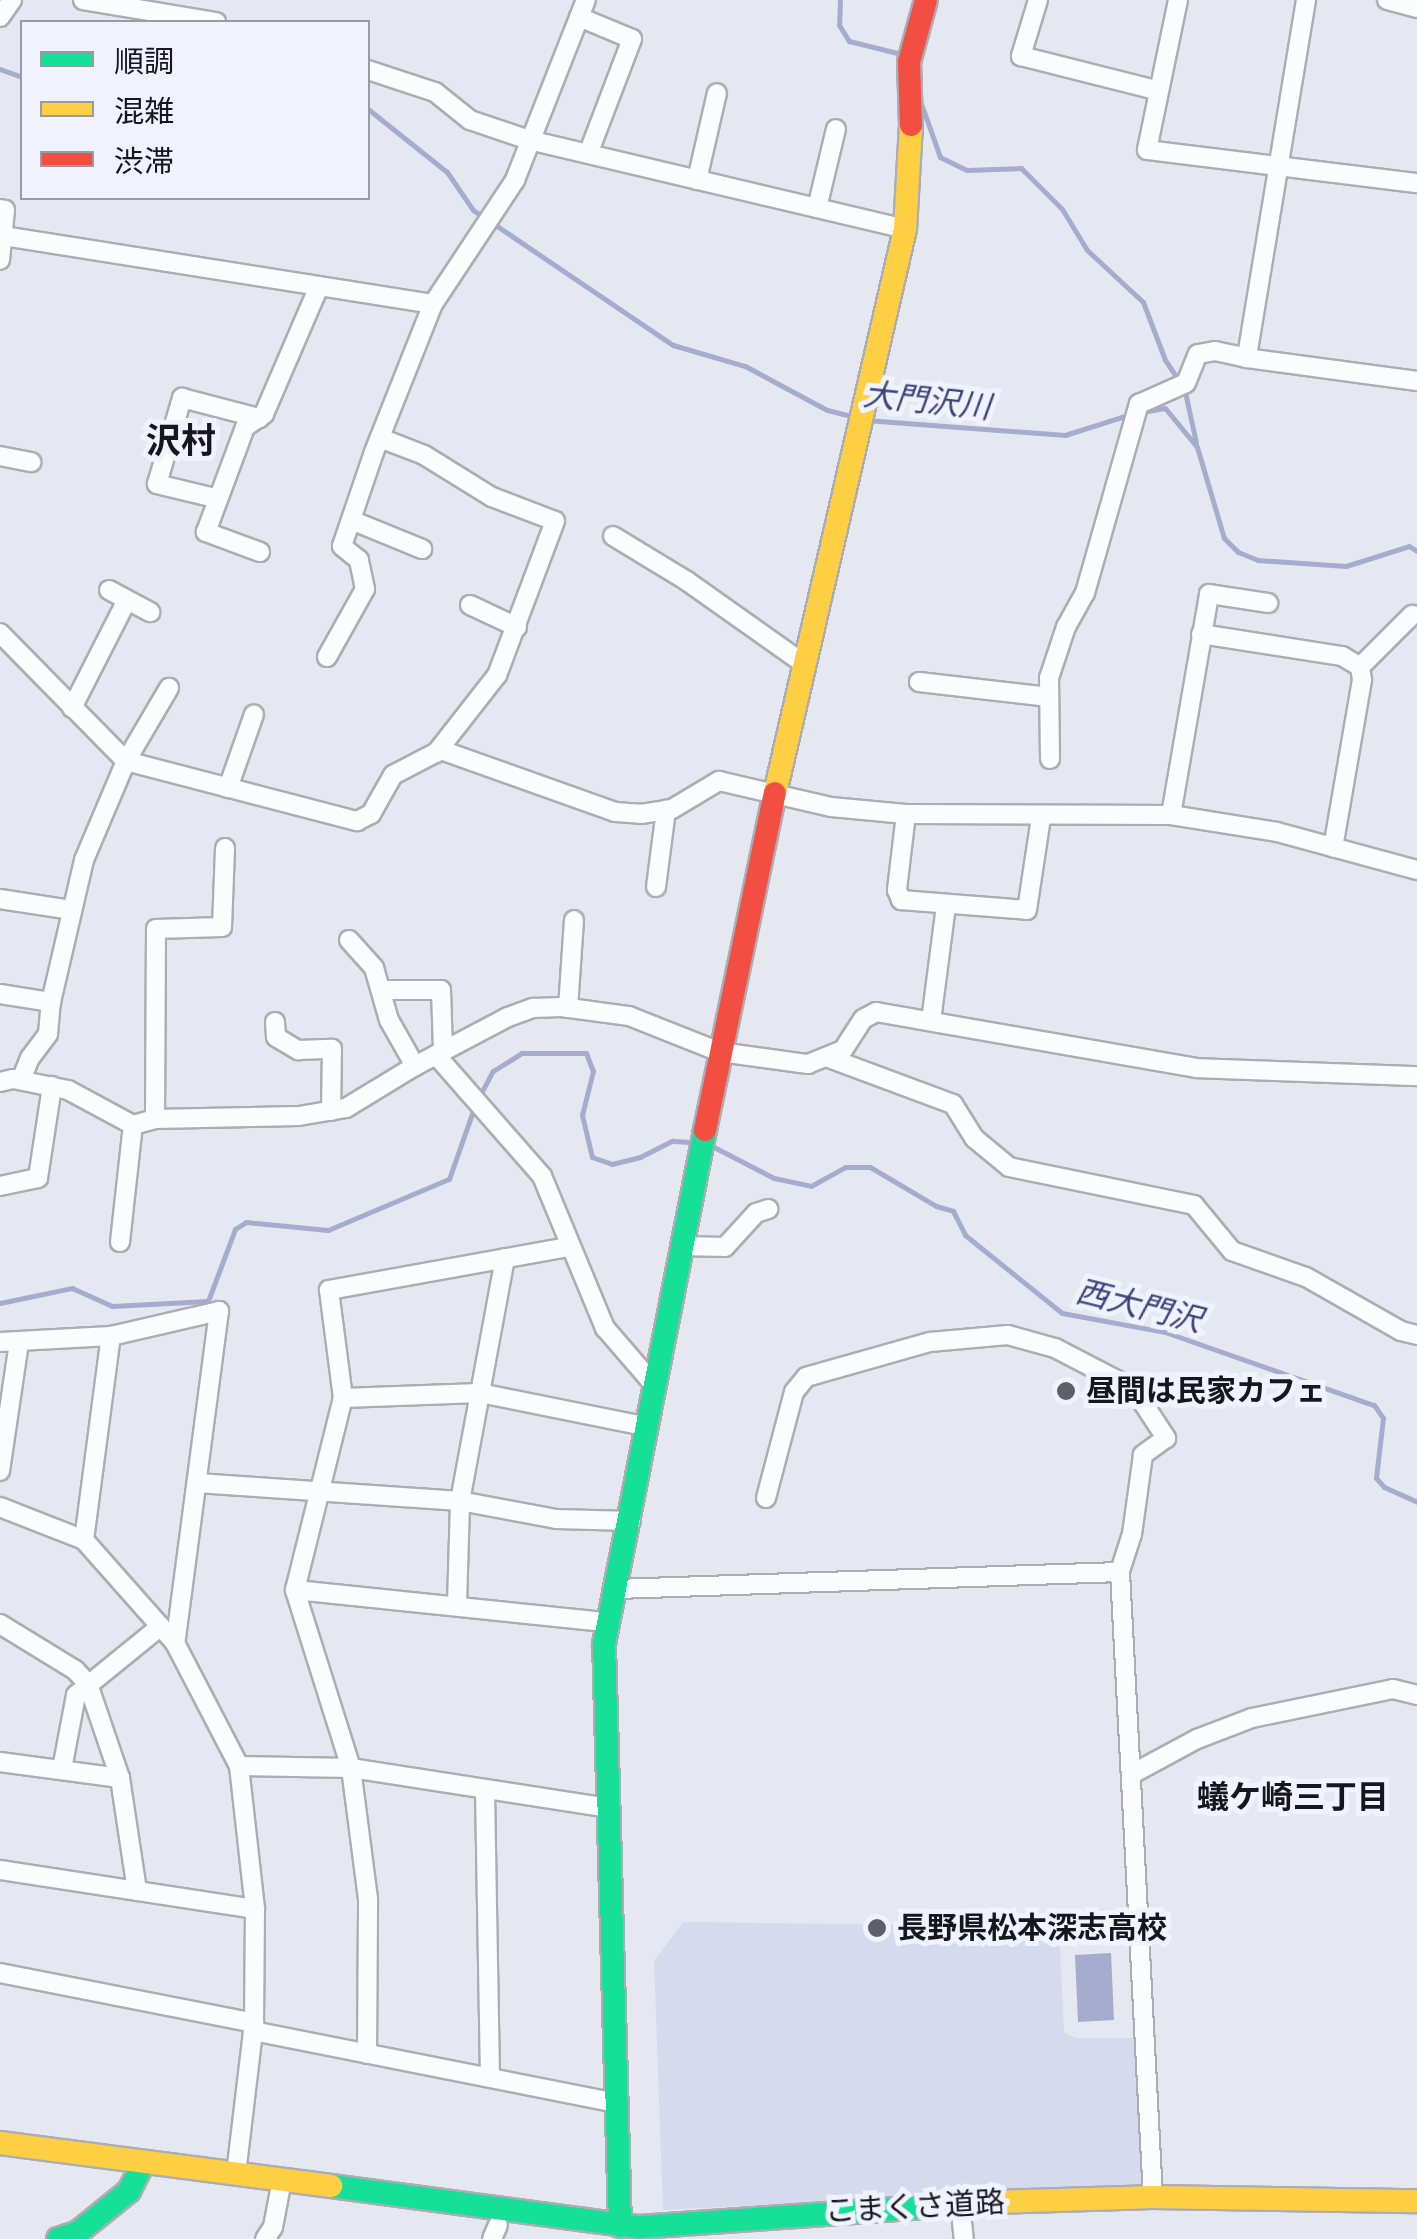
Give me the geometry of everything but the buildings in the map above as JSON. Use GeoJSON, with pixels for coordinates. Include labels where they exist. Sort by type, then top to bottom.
{"type":"FeatureCollection","features":[{"type":"Feature","properties":{"kind":"street"},"geometry":{"type":"LineString","coordinates":[[0,17],[12,0]]}},
{"type":"Feature","properties":{"kind":"street"},"geometry":{"type":"LineString","coordinates":[[83,0],[204,20]]}},
{"type":"Feature","properties":{"kind":"street"},"geometry":{"type":"LineString","coordinates":[[620,2226],[607,1622],[631,1521],[720,1052],[803,664],[905,230],[912,160],[910,55],[926,0]]}},
{"type":"Feature","properties":{"kind":"street"},"geometry":{"type":"LineString","coordinates":[[1038,0],[1022,56],[1159,91]]}},
{"type":"Feature","properties":{"kind":"street"},"geometry":{"type":"LineString","coordinates":[[1178,0],[1147,150],[1417,183]]}},
{"type":"Feature","properties":{"kind":"street"},"geometry":{"type":"LineString","coordinates":[[1247,358],[1306,0]]}},
{"type":"Feature","properties":{"kind":"street"},"geometry":{"type":"LineString","coordinates":[[1387,0],[1417,8]]}},
{"type":"Feature","properties":{"kind":"street"},"geometry":{"type":"LineString","coordinates":[[327,657],[365,589],[359,560],[342,546],[432,304],[477,230],[515,180],[582,9],[632,38],[588,154]]}},
{"type":"Feature","properties":{"kind":"street"},"geometry":{"type":"LineString","coordinates":[[370,71],[435,92],[470,120],[529,140],[905,230]]}},
{"type":"Feature","properties":{"kind":"street"},"geometry":{"type":"LineString","coordinates":[[696,180],[717,93]]}},
{"type":"Feature","properties":{"kind":"street"},"geometry":{"type":"LineString","coordinates":[[816,208],[836,129]]}},
{"type":"Feature","properties":{"kind":"street"},"geometry":{"type":"LineString","coordinates":[[0,209],[5,210],[0,260]]}},
{"type":"Feature","properties":{"kind":"street"},"geometry":{"type":"LineString","coordinates":[[4,236],[432,304]]}},
{"type":"Feature","properties":{"kind":"street"},"geometry":{"type":"LineString","coordinates":[[260,552],[206,532],[215,498],[245,427],[259,418],[319,286]]}},
{"type":"Feature","properties":{"kind":"street"},"geometry":{"type":"LineString","coordinates":[[1050,759],[1049,678],[1066,627],[1085,593],[1139,404],[1186,383],[1198,354],[1215,351],[1417,381]]}},
{"type":"Feature","properties":{"kind":"street"},"geometry":{"type":"LineString","coordinates":[[215,498],[156,484],[182,398],[259,418]]}},
{"type":"Feature","properties":{"kind":"street"},"geometry":{"type":"LineString","coordinates":[[380,438],[424,454],[492,497],[555,521],[496,675],[436,752]]}},
{"type":"Feature","properties":{"kind":"street"},"geometry":{"type":"LineString","coordinates":[[0,456],[30,462]]}},
{"type":"Feature","properties":{"kind":"street"},"geometry":{"type":"LineString","coordinates":[[351,520],[422,549]]}},
{"type":"Feature","properties":{"kind":"street"},"geometry":{"type":"LineString","coordinates":[[613,536],[686,580],[803,664]]}},
{"type":"Feature","properties":{"kind":"street"},"geometry":{"type":"LineString","coordinates":[[109,590],[150,612]]}},
{"type":"Feature","properties":{"kind":"street"},"geometry":{"type":"LineString","coordinates":[[1170,815],[1208,594],[1268,602]]}},
{"type":"Feature","properties":{"kind":"street"},"geometry":{"type":"LineString","coordinates":[[72,708],[127,600]]}},
{"type":"Feature","properties":{"kind":"street"},"geometry":{"type":"LineString","coordinates":[[470,605],[517,627]]}},
{"type":"Feature","properties":{"kind":"street"},"geometry":{"type":"LineString","coordinates":[[1333,848],[1360,667],[1412,615]]}},
{"type":"Feature","properties":{"kind":"street"},"geometry":{"type":"LineString","coordinates":[[0,633],[126,762],[357,821],[371,814],[393,774],[441,750],[615,812],[666,810],[719,781],[830,807],[906,814],[1040,818],[1170,815],[1277,832],[1417,870]]}},
{"type":"Feature","properties":{"kind":"street"},"geometry":{"type":"LineString","coordinates":[[1200,634],[1342,656],[1360,667]]}},
{"type":"Feature","properties":{"kind":"street"},"geometry":{"type":"LineString","coordinates":[[919,682],[1049,696]]}},
{"type":"Feature","properties":{"kind":"street"},"geometry":{"type":"LineString","coordinates":[[22,1080],[30,1058],[48,1034],[51,1002],[84,860],[126,762],[169,688]]}},
{"type":"Feature","properties":{"kind":"street"},"geometry":{"type":"LineString","coordinates":[[228,788],[254,714]]}},
{"type":"Feature","properties":{"kind":"street"},"geometry":{"type":"LineString","coordinates":[[656,886],[666,810]]}},
{"type":"Feature","properties":{"kind":"street"},"geometry":{"type":"LineString","coordinates":[[906,814],[897,890],[900,900],[1027,910],[1040,818]]}},
{"type":"Feature","properties":{"kind":"street"},"geometry":{"type":"LineString","coordinates":[[155,1119],[156,929],[222,927],[224,848]]}},
{"type":"Feature","properties":{"kind":"street"},"geometry":{"type":"LineString","coordinates":[[0,899],[72,910]]}},
{"type":"Feature","properties":{"kind":"street"},"geometry":{"type":"LineString","coordinates":[[931,1021],[946,904]]}},
{"type":"Feature","properties":{"kind":"street"},"geometry":{"type":"LineString","coordinates":[[568,1008],[574,920]]}},
{"type":"Feature","properties":{"kind":"street"},"geometry":{"type":"LineString","coordinates":[[349,940],[374,968],[388,1020],[414,1066]]}},
{"type":"Feature","properties":{"kind":"street"},"geometry":{"type":"LineString","coordinates":[[383,990],[442,990],[440,1053],[542,1176],[568,1247],[605,1328],[656,1388]]}},
{"type":"Feature","properties":{"kind":"street"},"geometry":{"type":"LineString","coordinates":[[0,994],[51,1002]]}},
{"type":"Feature","properties":{"kind":"street"},"geometry":{"type":"LineString","coordinates":[[0,1082],[22,1080],[68,1090],[133,1125],[155,1119],[331,1111],[346,1108],[414,1066],[533,1008],[628,1016],[720,1052],[808,1064],[843,1050],[863,1018],[876,1012],[1196,1068],[1417,1076]]}},
{"type":"Feature","properties":{"kind":"street"},"geometry":{"type":"LineString","coordinates":[[276,1022],[276,1037],[298,1050],[332,1049],[331,1111]]}},
{"type":"Feature","properties":{"kind":"street"},"geometry":{"type":"LineString","coordinates":[[830,1058],[953,1104],[974,1138],[1009,1167],[1194,1206],[1232,1252],[1306,1278],[1401,1331],[1417,1335]]}},
{"type":"Feature","properties":{"kind":"street"},"geometry":{"type":"LineString","coordinates":[[0,1186],[38,1178],[52,1086]]}},
{"type":"Feature","properties":{"kind":"street"},"geometry":{"type":"LineString","coordinates":[[120,1242],[133,1125]]}},
{"type":"Feature","properties":{"kind":"street"},"geometry":{"type":"LineString","coordinates":[[682,1246],[725,1246],[756,1213],[768,1209]]}},
{"type":"Feature","properties":{"kind":"street"},"geometry":{"type":"LineString","coordinates":[[367,2054],[368,1899],[351,1768],[295,1590],[343,1398],[329,1290],[568,1247]]}},
{"type":"Feature","properties":{"kind":"street"},"geometry":{"type":"LineString","coordinates":[[457,1604],[460,1501],[505,1258]]}},
{"type":"Feature","properties":{"kind":"street"},"geometry":{"type":"LineString","coordinates":[[0,1471],[9,1342],[111,1336],[219,1310],[175,1643]]}},
{"type":"Feature","properties":{"kind":"street"},"geometry":{"type":"LineString","coordinates":[[766,1498],[794,1392],[806,1376],[930,1342],[1008,1335],[1055,1348],[1134,1390],[1166,1438],[1143,1455],[1132,1534],[1120,1572],[1153,2197]]}},
{"type":"Feature","properties":{"kind":"street"},"geometry":{"type":"LineString","coordinates":[[84,1540],[111,1336]]}},
{"type":"Feature","properties":{"kind":"street"},"geometry":{"type":"LineString","coordinates":[[343,1398],[480,1393],[648,1427]]}},
{"type":"Feature","properties":{"kind":"street"},"geometry":{"type":"LineString","coordinates":[[198,1483],[460,1501],[556,1519],[631,1521]]}},
{"type":"Feature","properties":{"kind":"street"},"geometry":{"type":"LineString","coordinates":[[0,1508],[84,1540],[175,1643],[240,1766],[255,1909],[254,2027],[236,2174]]}},
{"type":"Feature","properties":{"kind":"street"},"geometry":{"type":"LineString","coordinates":[[616,1589],[1120,1572]]}},
{"type":"Feature","properties":{"kind":"street"},"geometry":{"type":"LineString","coordinates":[[295,1590],[607,1622]]}},
{"type":"Feature","properties":{"kind":"street"},"geometry":{"type":"LineString","coordinates":[[0,1624],[74,1670],[88,1684],[120,1778],[137,1891]]}},
{"type":"Feature","properties":{"kind":"street"},"geometry":{"type":"LineString","coordinates":[[62,1770],[76,1695],[161,1626]]}},
{"type":"Feature","properties":{"kind":"street"},"geometry":{"type":"LineString","coordinates":[[1132,1774],[1196,1739],[1252,1718],[1393,1689],[1417,1694]]}},
{"type":"Feature","properties":{"kind":"street"},"geometry":{"type":"LineString","coordinates":[[0,1762],[120,1778]]}},
{"type":"Feature","properties":{"kind":"street"},"geometry":{"type":"LineString","coordinates":[[240,1766],[351,1768],[609,1808]]}},
{"type":"Feature","properties":{"kind":"street"},"geometry":{"type":"LineString","coordinates":[[484,1791],[490,2078]]}},
{"type":"Feature","properties":{"kind":"street"},"geometry":{"type":"LineString","coordinates":[[0,1870],[255,1909]]}},
{"type":"Feature","properties":{"kind":"street"},"geometry":{"type":"LineString","coordinates":[[0,1973],[367,2054],[616,2103]]}},
{"type":"Feature","properties":{"kind":"street","name":"こまくさ道路"},"geometry":{"type":"LineString","coordinates":[[0,2143],[620,2226],[960,2203],[1153,2197],[1417,2201]]}},
{"type":"Feature","properties":{"kind":"street"},"geometry":{"type":"LineString","coordinates":[[58,2239],[77,2234],[130,2191],[144,2163]]}},
{"type":"Feature","properties":{"kind":"street"},"geometry":{"type":"LineString","coordinates":[[265,2239],[272,2227],[282,2180]]}},
{"type":"Feature","properties":{"kind":"street"},"geometry":{"type":"LineString","coordinates":[[960,2203],[964,2239]]}},
{"type":"Feature","properties":{"kind":"shaded area"},"geometry":{"type":"Polygon","coordinates":[[[683,1922],[1059,1927],[1064,2032],[1076,2038],[1135,2038],[1143,2185],[663,2210],[654,1961],[683,1922]]]}},
{"type":"Feature","properties":{"kind":"water"},"geometry":{"type":"Polygon","coordinates":[[[1111,1953],[1114,2020],[1078,2022],[1075,1955],[1111,1953]]]}},
{"type":"Feature","properties":{"kind":"waterway"},"geometry":{"type":"LineString","coordinates":[[840,0],[839,25],[849,41],[905,55]]}},
{"type":"Feature","properties":{"kind":"waterway","name":"大門沢川"},"geometry":{"type":"LineString","coordinates":[[0,69],[20,76]]}},
{"type":"Feature","properties":{"kind":"waterway"},"geometry":{"type":"LineString","coordinates":[[922,106],[940,157],[967,170],[1021,168],[1062,209],[1087,250],[1143,302],[1165,360],[1179,381]]}},
{"type":"Feature","properties":{"kind":"waterway","name":"大門沢川"},"geometry":{"type":"LineString","coordinates":[[370,111],[447,172],[473,210],[485,218]]}},
{"type":"Feature","properties":{"kind":"waterway","name":"大門沢川"},"geometry":{"type":"LineString","coordinates":[[494,224],[673,345],[745,366],[827,410],[851,416]]}},
{"type":"Feature","properties":{"kind":"waterway"},"geometry":{"type":"LineString","coordinates":[[1185,392],[1196,443]]}},
{"type":"Feature","properties":{"kind":"waterway","name":"大門沢川"},"geometry":{"type":"LineString","coordinates":[[1142,412],[1165,408],[1197,447],[1224,538],[1238,552],[1258,560],[1346,566],[1409,546],[1417,551]]}},
{"type":"Feature","properties":{"kind":"waterway","name":"大門沢川"},"geometry":{"type":"LineString","coordinates":[[866,420],[1065,435],[1131,414]]}},
{"type":"Feature","properties":{"kind":"waterway","name":"西大門沢"},"geometry":{"type":"LineString","coordinates":[[480,1095],[493,1071],[522,1053],[586,1053],[593,1071],[582,1115],[592,1157],[612,1164],[640,1157],[672,1141],[692,1142]]}},
{"type":"Feature","properties":{"kind":"waterway","name":"西大門沢"},"geometry":{"type":"LineString","coordinates":[[0,1303],[72,1288],[112,1306],[208,1301],[235,1229],[246,1222],[328,1230],[449,1179],[475,1105]]}},
{"type":"Feature","properties":{"kind":"waterway","name":"西大門沢"},"geometry":{"type":"LineString","coordinates":[[708,1144],[774,1178],[811,1186],[845,1167],[870,1167],[936,1206],[953,1211],[965,1235],[1062,1313],[1165,1332],[1374,1405],[1383,1418],[1376,1478],[1384,1487],[1417,1502]]}},
{"type":"Feature","properties":{"kind":"traffic: fast"},"geometry":{"type":"LineString","coordinates":[[620,2226],[604,1644],[705,1130]]}},
{"type":"Feature","properties":{"kind":"traffic: fast"},"geometry":{"type":"LineString","coordinates":[[58,2239],[77,2233],[129,2191],[143,2163]]}},
{"type":"Feature","properties":{"kind":"traffic: fast"},"geometry":{"type":"LineString","coordinates":[[331,2186],[639,2227],[994,2202]]}},
{"type":"Feature","properties":{"kind":"traffic: slow"},"geometry":{"type":"LineString","coordinates":[[775,793],[905,229],[911,125]]}},
{"type":"Feature","properties":{"kind":"traffic: slow"},"geometry":{"type":"LineString","coordinates":[[0,2143],[331,2186]]}},
{"type":"Feature","properties":{"kind":"traffic: slow"},"geometry":{"type":"LineString","coordinates":[[994,2202],[1153,2197],[1417,2201]]}},
{"type":"Feature","properties":{"kind":"traffic: jam"},"geometry":{"type":"LineString","coordinates":[[911,125],[909,62],[926,0]]}},
{"type":"Feature","properties":{"kind":"traffic: jam"},"geometry":{"type":"LineString","coordinates":[[705,1130],[775,793]]}},
{"type":"Feature","properties":{"kind":"place","name":"昼間は民家カフェ"},"geometry":{"type":"Point","coordinates":[1066,1391]}},
{"type":"Feature","properties":{"kind":"place","name":"長野県松本深志高校"},"geometry":{"type":"Point","coordinates":[877,1928]}},
{"type":"Feature","properties":{"kind":"district","name":"沢村"},"geometry":{"type":"Point","coordinates":[181,441]}},
{"type":"Feature","properties":{"kind":"district","name":"蟻ケ崎三丁目"},"geometry":{"type":"Point","coordinates":[1293,1797]}}]}
